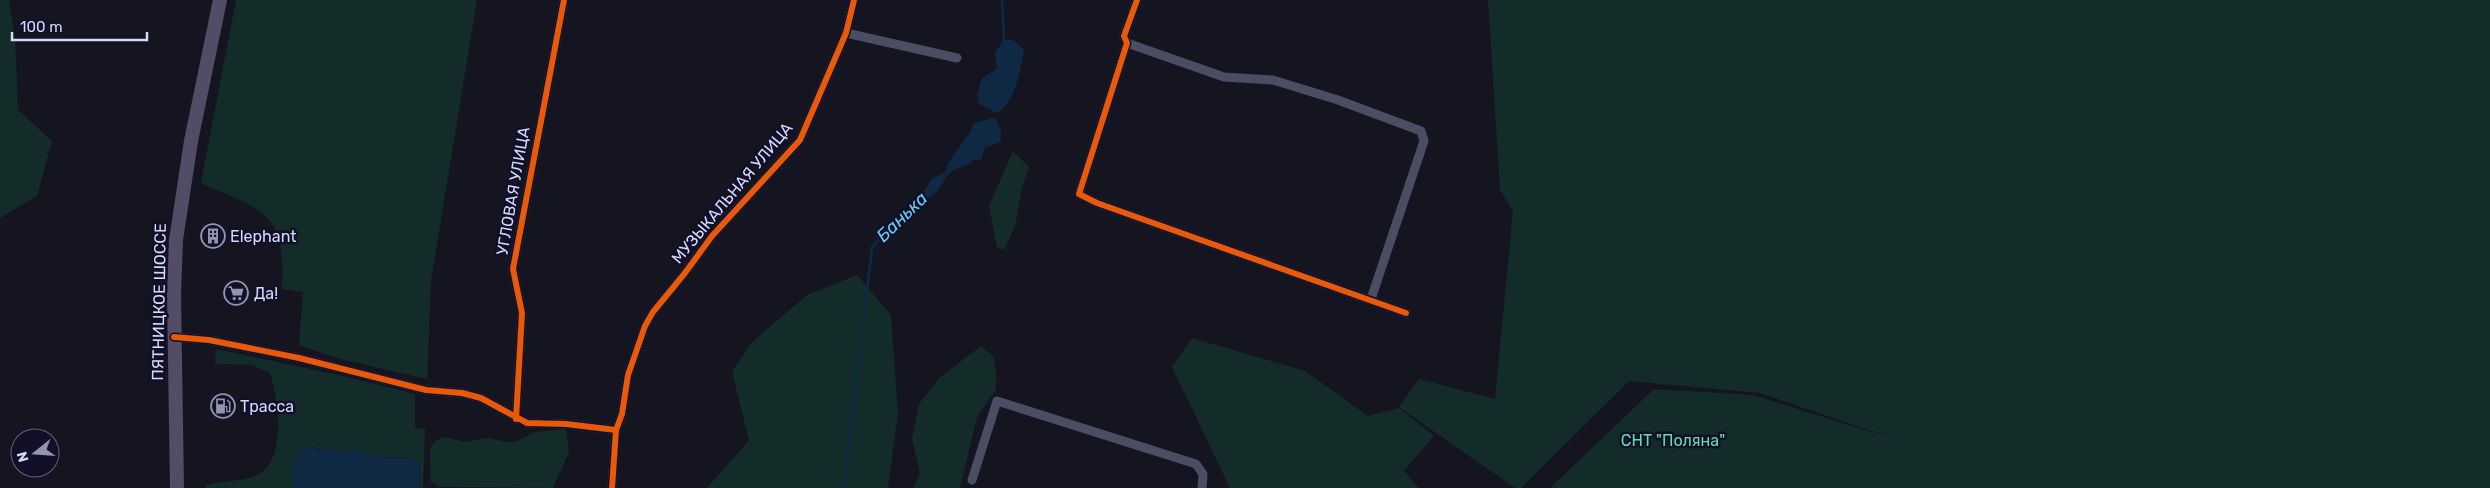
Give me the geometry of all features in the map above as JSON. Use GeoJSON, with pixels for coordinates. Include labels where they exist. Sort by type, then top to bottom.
{"type":"FeatureCollection","features":[{"type":"Feature","properties":{"kind":"main road","name":"ПЯТНИЦКОЕ ШОССЕ"},"geometry":{"type":"LineString","coordinates":[[177,488],[174,294],[178,220],[191,141],[220,0]]}},
{"type":"Feature","properties":{"kind":"street","name":"УГЛОВАЯ УЛИЦА"},"geometry":{"type":"LineString","coordinates":[[516,419],[522,313],[513,269],[564,0]]}},
{"type":"Feature","properties":{"kind":"street","name":"МУЗЫКАЛЬНАЯ УЛИЦА"},"geometry":{"type":"LineString","coordinates":[[612,488],[616,430],[622,414],[628,375],[645,326],[653,312],[712,236],[800,140],[846,33],[854,0]]}},
{"type":"Feature","properties":{"kind":"street"},"geometry":{"type":"LineString","coordinates":[[1137,0],[1124,36],[1127,43],[1079,194],[1097,203],[1406,313]]}},
{"type":"Feature","properties":{"kind":"street"},"geometry":{"type":"LineString","coordinates":[[846,33],[957,58]]}},
{"type":"Feature","properties":{"kind":"street"},"geometry":{"type":"LineString","coordinates":[[1127,43],[1224,77],[1273,80],[1338,100],[1421,131],[1424,141],[1371,299]]}},
{"type":"Feature","properties":{"kind":"street"},"geometry":{"type":"LineString","coordinates":[[174,337],[209,340],[299,358],[426,390],[462,393],[481,398],[516,419],[527,423],[566,424],[616,430]]}},
{"type":"Feature","properties":{"kind":"street"},"geometry":{"type":"LineString","coordinates":[[972,480],[997,401],[1196,464],[1203,474],[1202,488]]}},
{"type":"Feature","properties":{"kind":"green space"},"geometry":{"type":"Polygon","coordinates":[[[0,0],[9,0],[15,38],[18,110],[52,141],[37,196],[0,218],[0,0]]]}},
{"type":"Feature","properties":{"kind":"green space"},"geometry":{"type":"Polygon","coordinates":[[[236,0],[477,0],[431,280],[427,379],[340,359],[299,345],[303,292],[282,289],[280,244],[275,229],[267,218],[256,209],[201,183],[236,0]]]}},
{"type":"Feature","properties":{"kind":"green space","name":"СНТ \"Поляна\""},"geometry":{"type":"Polygon","coordinates":[[[1488,0],[2490,0],[2490,488],[1550,488],[1654,389],[1753,395],[1868,431],[1909,439],[1868,430],[1760,393],[1629,381],[1521,488],[1515,488],[1399,407],[1419,379],[1495,399],[1513,211],[1500,190],[1488,0]]]}},
{"type":"Feature","properties":{"kind":"green space"},"geometry":{"type":"Polygon","coordinates":[[[1013,151],[1029,167],[1022,187],[1015,227],[1004,250],[997,247],[989,206],[1013,151]]]}},
{"type":"Feature","properties":{"kind":"green space"},"geometry":{"type":"Polygon","coordinates":[[[857,275],[891,315],[898,413],[888,488],[707,488],[749,440],[732,372],[752,342],[807,295],[857,275]]]}},
{"type":"Feature","properties":{"kind":"green space"},"geometry":{"type":"Polygon","coordinates":[[[1192,338],[1305,371],[1368,416],[1399,408],[1434,436],[1404,471],[1419,488],[1230,488],[1172,367],[1192,338]]]}},
{"type":"Feature","properties":{"kind":"green space"},"geometry":{"type":"Polygon","coordinates":[[[981,346],[993,356],[996,372],[996,389],[977,417],[960,488],[913,488],[920,473],[912,439],[919,404],[939,378],[981,346]]]}},
{"type":"Feature","properties":{"kind":"green space"},"geometry":{"type":"Polygon","coordinates":[[[216,349],[343,376],[415,394],[415,428],[425,429],[423,488],[419,488],[421,466],[416,458],[375,457],[355,450],[327,450],[313,447],[292,482],[295,488],[205,488],[206,485],[213,483],[247,479],[259,474],[268,466],[274,455],[277,442],[276,397],[270,373],[252,365],[215,364],[216,349]]]}},
{"type":"Feature","properties":{"kind":"green space"},"geometry":{"type":"Polygon","coordinates":[[[566,429],[569,452],[553,488],[439,487],[430,481],[430,449],[436,440],[445,437],[465,442],[487,438],[507,442],[517,441],[535,432],[566,429]]]}},
{"type":"Feature","properties":{"kind":"water"},"geometry":{"type":"Polygon","coordinates":[[[1004,39],[1013,40],[1024,49],[1016,85],[1003,109],[996,113],[979,104],[977,95],[982,78],[997,69],[995,53],[1004,39]]]}},
{"type":"Feature","properties":{"kind":"water"},"geometry":{"type":"Polygon","coordinates":[[[994,118],[1000,129],[1000,142],[985,148],[981,160],[973,160],[952,171],[939,189],[928,198],[924,196],[924,191],[931,180],[946,171],[948,164],[974,123],[994,118]]]}},
{"type":"Feature","properties":{"kind":"water"},"geometry":{"type":"Polygon","coordinates":[[[306,447],[327,450],[355,450],[375,457],[416,458],[421,466],[419,488],[295,488],[292,482],[295,455],[306,447]]]}},
{"type":"Feature","properties":{"kind":"waterway","name":"Банька"},"geometry":{"type":"LineString","coordinates":[[1002,0],[1004,41]]}},
{"type":"Feature","properties":{"kind":"waterway","name":"Банька"},"geometry":{"type":"LineString","coordinates":[[844,488],[872,247],[926,194]]}},
{"type":"Feature","properties":{"kind":"cycle path"},"geometry":{"type":"LineString","coordinates":[[516,419],[522,313],[513,269],[564,0]]}},
{"type":"Feature","properties":{"kind":"cycle path"},"geometry":{"type":"LineString","coordinates":[[612,488],[616,430],[622,414],[628,375],[645,326],[653,312],[712,236],[800,140],[846,33],[854,0]]}},
{"type":"Feature","properties":{"kind":"cycle path"},"geometry":{"type":"LineString","coordinates":[[1137,0],[1124,36],[1127,43],[1079,194],[1097,203],[1406,313]]}},
{"type":"Feature","properties":{"kind":"cycle path"},"geometry":{"type":"LineString","coordinates":[[174,337],[209,340],[299,358],[426,390],[462,393],[481,398],[527,423],[566,424],[616,430]]}},
{"type":"Feature","properties":{"kind":"place","name":"Elephant"},"geometry":{"type":"Point","coordinates":[213,236]}},
{"type":"Feature","properties":{"kind":"place","name":"Да!"},"geometry":{"type":"Point","coordinates":[236,293]}},
{"type":"Feature","properties":{"kind":"place","name":"Трасса"},"geometry":{"type":"Point","coordinates":[223,406]}}]}
